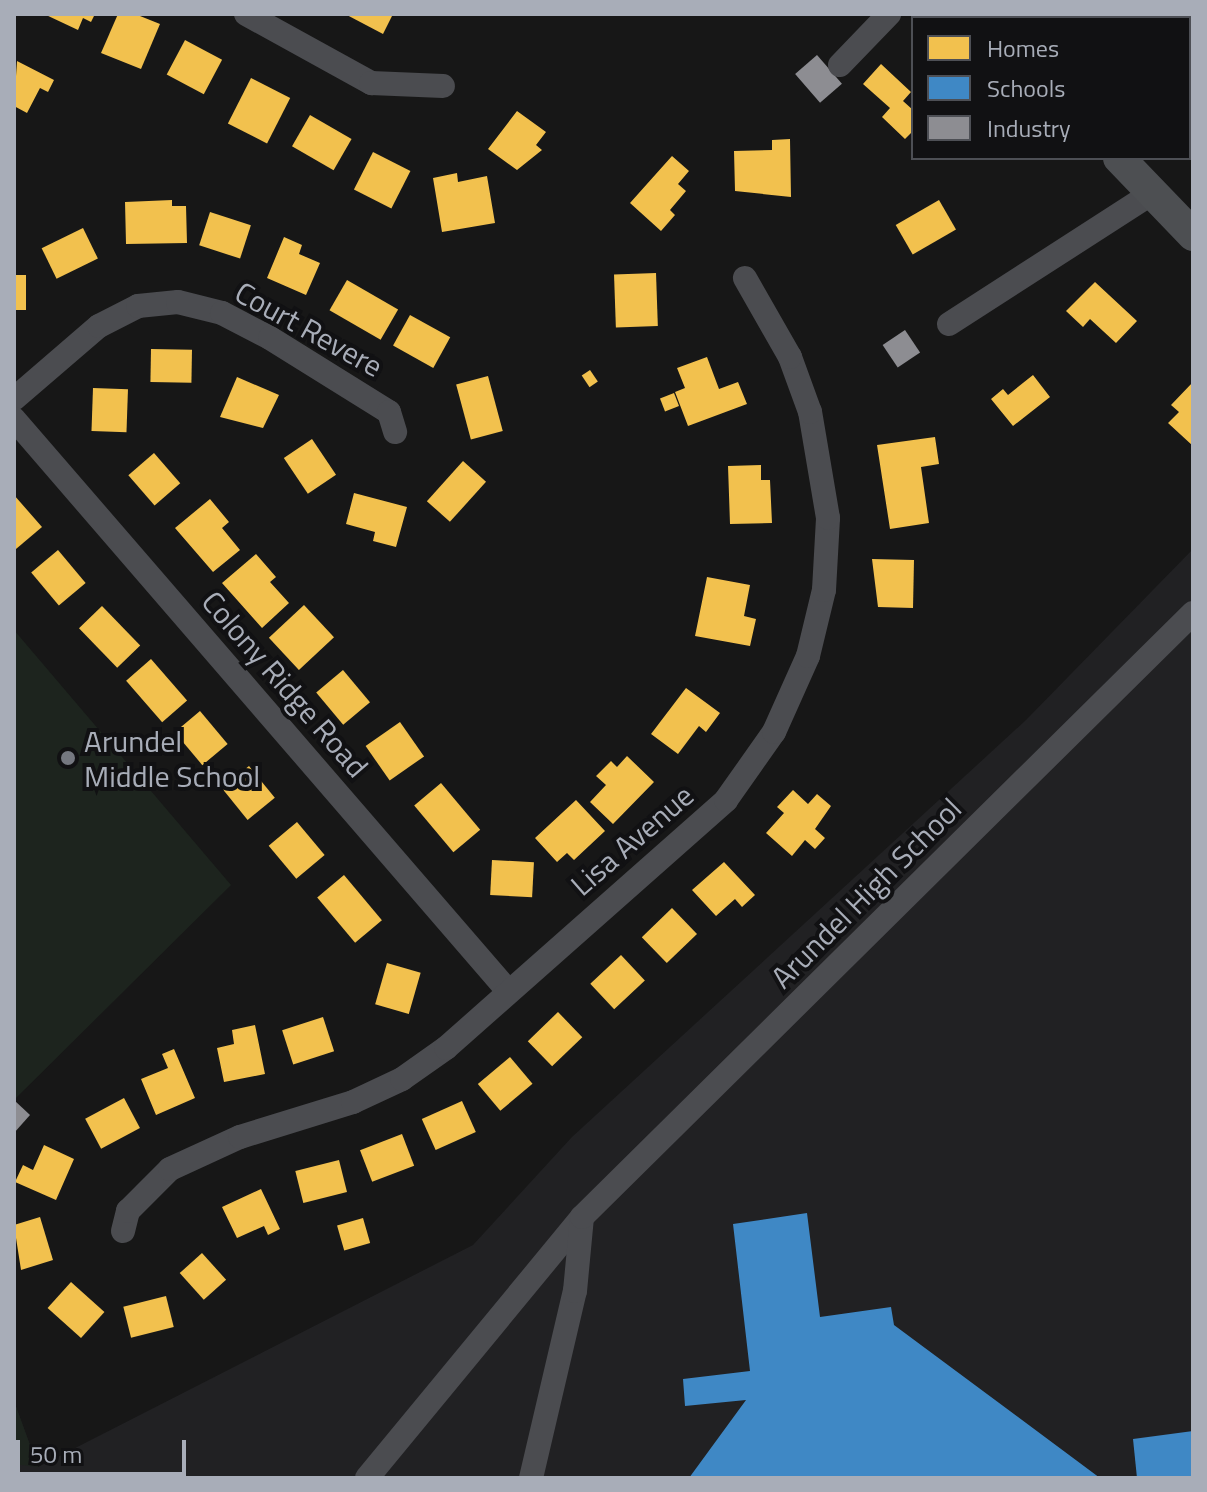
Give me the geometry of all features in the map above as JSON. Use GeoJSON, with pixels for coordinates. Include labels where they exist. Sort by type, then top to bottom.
{"type":"FeatureCollection","features":[{"type":"Feature","properties":{"kind":"main road"},"geometry":{"type":"LineString","coordinates":[[1121,160],[1193,235]]}},
{"type":"Feature","properties":{"kind":"street"},"geometry":{"type":"LineString","coordinates":[[246,14],[371,83],[443,86]]}},
{"type":"Feature","properties":{"kind":"street"},"geometry":{"type":"LineString","coordinates":[[840,65],[889,14]]}},
{"type":"Feature","properties":{"kind":"street"},"geometry":{"type":"LineString","coordinates":[[949,324],[1152,193]]}},
{"type":"Feature","properties":{"kind":"street","name":"Lisa Avenue"},"geometry":{"type":"LineString","coordinates":[[123,1231],[128,1211],[170,1169],[240,1137],[353,1102],[402,1079],[446,1048],[726,800],[774,732],[808,656],[824,590],[828,518],[823,464],[790,357],[745,278]]}},
{"type":"Feature","properties":{"kind":"street","name":"Court Revere"},"geometry":{"type":"LineString","coordinates":[[14,399],[99,326],[138,306],[178,302],[222,313],[270,338],[389,412],[395,432]]}},
{"type":"Feature","properties":{"kind":"street","name":"Colony Ridge Road"},"geometry":{"type":"LineString","coordinates":[[14,419],[508,991]]}},
{"type":"Feature","properties":{"kind":"street","name":"Arundel High School"},"geometry":{"type":"LineString","coordinates":[[367,1478],[582,1217],[1193,613]]}},
{"type":"Feature","properties":{"kind":"street"},"geometry":{"type":"LineString","coordinates":[[531,1478],[575,1291],[582,1217]]}},
{"type":"Feature","properties":{"kind":"shaded area"},"geometry":{"type":"Polygon","coordinates":[[[1193,549],[1193,1478],[14,1478],[14,1401],[38,1467],[473,1245],[572,1137],[1026,720],[1193,549]]]}},
{"type":"Feature","properties":{"kind":"shaded area","name":"Arundel Middle School"},"geometry":{"type":"Polygon","coordinates":[[[14,630],[231,885],[14,1100],[14,630]]]}},
{"type":"Feature","properties":{"kind":"shaded area"},"geometry":{"type":"Polygon","coordinates":[[[14,1401],[38,1467],[14,1464],[14,1401]]]}},
{"type":"Feature","properties":{"kind":"building: Homes"},"geometry":{"type":"Polygon","coordinates":[[[44,14],[95,14],[91,22],[83,18],[78,30],[44,14]]]}},
{"type":"Feature","properties":{"kind":"building: Homes"},"geometry":{"type":"Polygon","coordinates":[[[118,14],[135,14],[160,24],[141,69],[101,53],[118,14]]]}},
{"type":"Feature","properties":{"kind":"building: Homes"},"geometry":{"type":"Polygon","coordinates":[[[345,14],[393,14],[383,34],[345,14]]]}},
{"type":"Feature","properties":{"kind":"building: Homes"},"geometry":{"type":"Polygon","coordinates":[[[185,40],[222,60],[204,94],[167,74],[185,40]]]}},
{"type":"Feature","properties":{"kind":"building: Homes"},"geometry":{"type":"Polygon","coordinates":[[[17,61],[54,80],[48,92],[40,88],[27,113],[14,106],[17,61]]]}},
{"type":"Feature","properties":{"kind":"building: Homes"},"geometry":{"type":"Polygon","coordinates":[[[881,64],[911,92],[903,101],[911,108],[911,133],[905,139],[882,117],[890,108],[863,84],[881,64]]]}},
{"type":"Feature","properties":{"kind":"building: Homes"},"geometry":{"type":"Polygon","coordinates":[[[251,78],[290,98],[267,143],[228,123],[251,78]]]}},
{"type":"Feature","properties":{"kind":"building: Homes"},"geometry":{"type":"Polygon","coordinates":[[[517,111],[546,132],[536,145],[542,150],[517,170],[488,149],[517,111]]]}},
{"type":"Feature","properties":{"kind":"building: Homes"},"geometry":{"type":"Polygon","coordinates":[[[310,115],[352,139],[334,170],[292,146],[310,115]]]}},
{"type":"Feature","properties":{"kind":"building: Homes"},"geometry":{"type":"Polygon","coordinates":[[[790,139],[791,197],[735,191],[734,151],[772,150],[772,140],[790,139]]]}},
{"type":"Feature","properties":{"kind":"building: Homes"},"geometry":{"type":"Polygon","coordinates":[[[373,152],[410,171],[391,208],[354,189],[373,152]]]}},
{"type":"Feature","properties":{"kind":"building: Homes"},"geometry":{"type":"Polygon","coordinates":[[[672,156],[689,171],[678,184],[686,191],[670,210],[675,215],[661,231],[630,203],[672,156]]]}},
{"type":"Feature","properties":{"kind":"building: Homes"},"geometry":{"type":"Polygon","coordinates":[[[457,173],[458,182],[487,176],[495,223],[442,232],[433,178],[457,173]]]}},
{"type":"Feature","properties":{"kind":"building: Homes"},"geometry":{"type":"Polygon","coordinates":[[[172,200],[172,206],[186,206],[187,243],[126,244],[125,202],[172,200]]]}},
{"type":"Feature","properties":{"kind":"building: Homes"},"geometry":{"type":"Polygon","coordinates":[[[939,200],[956,229],[913,254],[896,225],[939,200]]]}},
{"type":"Feature","properties":{"kind":"building: Homes"},"geometry":{"type":"Polygon","coordinates":[[[210,212],[251,225],[240,259],[199,245],[210,212]]]}},
{"type":"Feature","properties":{"kind":"building: Homes"},"geometry":{"type":"Polygon","coordinates":[[[83,228],[98,259],[57,279],[42,248],[83,228]]]}},
{"type":"Feature","properties":{"kind":"building: Homes"},"geometry":{"type":"Polygon","coordinates":[[[284,237],[302,245],[299,254],[320,263],[306,295],[267,278],[284,237]]]}},
{"type":"Feature","properties":{"kind":"building: Homes"},"geometry":{"type":"Polygon","coordinates":[[[656,273],[658,326],[616,327],[614,274],[656,273]]]}},
{"type":"Feature","properties":{"kind":"building: Homes"},"geometry":{"type":"Polygon","coordinates":[[[14,275],[26,275],[26,310],[14,310],[14,275]]]}},
{"type":"Feature","properties":{"kind":"building: Homes"},"geometry":{"type":"Polygon","coordinates":[[[347,280],[398,310],[381,340],[330,310],[347,280]]]}},
{"type":"Feature","properties":{"kind":"building: Homes"},"geometry":{"type":"Polygon","coordinates":[[[1095,282],[1137,321],[1116,343],[1090,319],[1083,327],[1066,311],[1095,282]]]}},
{"type":"Feature","properties":{"kind":"building: Homes"},"geometry":{"type":"Polygon","coordinates":[[[410,315],[450,337],[433,368],[393,346],[410,315]]]}},
{"type":"Feature","properties":{"kind":"building: Homes"},"geometry":{"type":"Polygon","coordinates":[[[151,349],[192,350],[191,383],[150,382],[151,349]]]}},
{"type":"Feature","properties":{"kind":"building: Homes"},"geometry":{"type":"Polygon","coordinates":[[[707,357],[719,389],[738,382],[747,404],[688,426],[675,392],[685,388],[677,368],[707,357]]]}},
{"type":"Feature","properties":{"kind":"building: Homes"},"geometry":{"type":"Polygon","coordinates":[[[590,370],[598,382],[590,387],[582,376],[590,370]]]}},
{"type":"Feature","properties":{"kind":"building: Homes"},"geometry":{"type":"Polygon","coordinates":[[[1033,375],[1050,397],[1013,426],[991,399],[1003,389],[1008,395],[1033,375]]]}},
{"type":"Feature","properties":{"kind":"building: Homes"},"geometry":{"type":"Polygon","coordinates":[[[488,376],[503,431],[471,440],[456,385],[488,376]]]}},
{"type":"Feature","properties":{"kind":"building: Homes"},"geometry":{"type":"Polygon","coordinates":[[[237,377],[279,395],[263,428],[220,417],[237,377]]]}},
{"type":"Feature","properties":{"kind":"building: Homes"},"geometry":{"type":"Polygon","coordinates":[[[1193,382],[1193,446],[1168,423],[1179,412],[1171,405],[1193,382]]]}},
{"type":"Feature","properties":{"kind":"building: Homes"},"geometry":{"type":"Polygon","coordinates":[[[93,388],[128,389],[126,432],[91,431],[93,388]]]}},
{"type":"Feature","properties":{"kind":"building: Homes"},"geometry":{"type":"Polygon","coordinates":[[[674,393],[679,406],[665,411],[660,398],[674,393]]]}},
{"type":"Feature","properties":{"kind":"building: Homes"},"geometry":{"type":"Polygon","coordinates":[[[935,437],[939,464],[921,467],[929,523],[890,529],[877,445],[935,437]]]}},
{"type":"Feature","properties":{"kind":"building: Homes"},"geometry":{"type":"Polygon","coordinates":[[[312,439],[336,475],[308,494],[284,458],[312,439]]]}},
{"type":"Feature","properties":{"kind":"building: Homes"},"geometry":{"type":"Polygon","coordinates":[[[154,453],[180,483],[155,505],[128,475],[154,453]]]}},
{"type":"Feature","properties":{"kind":"building: Homes"},"geometry":{"type":"Polygon","coordinates":[[[463,461],[486,482],[450,522],[427,501],[463,461]]]}},
{"type":"Feature","properties":{"kind":"building: Homes"},"geometry":{"type":"Polygon","coordinates":[[[761,465],[761,480],[770,480],[772,523],[730,524],[728,466],[761,465]]]}},
{"type":"Feature","properties":{"kind":"building: Homes"},"geometry":{"type":"Polygon","coordinates":[[[354,493],[407,507],[396,547],[373,541],[375,532],[346,524],[354,493]]]}},
{"type":"Feature","properties":{"kind":"building: Homes"},"geometry":{"type":"Polygon","coordinates":[[[14,495],[42,527],[16,549],[14,546],[14,495]]]}},
{"type":"Feature","properties":{"kind":"building: Homes"},"geometry":{"type":"Polygon","coordinates":[[[210,499],[229,522],[222,528],[240,550],[213,572],[175,528],[210,499]]]}},
{"type":"Feature","properties":{"kind":"building: Homes"},"geometry":{"type":"Polygon","coordinates":[[[58,550],[86,583],[59,605],[31,572],[58,550]]]}},
{"type":"Feature","properties":{"kind":"building: Homes"},"geometry":{"type":"Polygon","coordinates":[[[256,554],[276,577],[270,582],[289,603],[262,628],[222,583],[256,554]]]}},
{"type":"Feature","properties":{"kind":"building: Homes"},"geometry":{"type":"Polygon","coordinates":[[[872,559],[914,560],[913,608],[878,607],[872,559]]]}},
{"type":"Feature","properties":{"kind":"building: Homes"},"geometry":{"type":"Polygon","coordinates":[[[707,577],[750,585],[744,616],[756,619],[750,646],[695,636],[707,577]]]}},
{"type":"Feature","properties":{"kind":"building: Homes"},"geometry":{"type":"Polygon","coordinates":[[[304,605],[334,637],[299,670],[269,638],[304,605]]]}},
{"type":"Feature","properties":{"kind":"building: Homes"},"geometry":{"type":"Polygon","coordinates":[[[102,606],[140,646],[117,668],[79,628],[102,606]]]}},
{"type":"Feature","properties":{"kind":"building: Homes"},"geometry":{"type":"Polygon","coordinates":[[[151,659],[187,701],[162,722],[126,681],[151,659]]]}},
{"type":"Feature","properties":{"kind":"building: Homes"},"geometry":{"type":"Polygon","coordinates":[[[343,670],[370,702],[343,725],[316,692],[343,670]]]}},
{"type":"Feature","properties":{"kind":"building: Homes"},"geometry":{"type":"Polygon","coordinates":[[[686,688],[720,713],[706,732],[699,726],[678,754],[651,734],[686,688]]]}},
{"type":"Feature","properties":{"kind":"building: Homes"},"geometry":{"type":"Polygon","coordinates":[[[200,711],[228,744],[202,765],[175,732],[200,711]]]}},
{"type":"Feature","properties":{"kind":"building: Homes"},"geometry":{"type":"Polygon","coordinates":[[[400,722],[424,756],[390,780],[366,746],[400,722]]]}},
{"type":"Feature","properties":{"kind":"building: Homes"},"geometry":{"type":"Polygon","coordinates":[[[627,756],[654,782],[613,824],[590,802],[606,785],[596,776],[611,761],[617,767],[627,756]]]}},
{"type":"Feature","properties":{"kind":"building: Homes"},"geometry":{"type":"Polygon","coordinates":[[[249,766],[275,798],[248,820],[222,788],[249,766]]]}},
{"type":"Feature","properties":{"kind":"building: Homes"},"geometry":{"type":"Polygon","coordinates":[[[441,783],[480,830],[453,852],[414,805],[441,783]]]}},
{"type":"Feature","properties":{"kind":"building: Homes"},"geometry":{"type":"Polygon","coordinates":[[[793,790],[808,804],[817,794],[831,806],[815,829],[825,838],[815,849],[805,840],[792,856],[766,833],[784,813],[777,807],[793,790]]]}},
{"type":"Feature","properties":{"kind":"building: Homes"},"geometry":{"type":"Polygon","coordinates":[[[576,800],[605,831],[574,860],[567,853],[557,862],[535,838],[576,800]]]}},
{"type":"Feature","properties":{"kind":"building: Homes"},"geometry":{"type":"Polygon","coordinates":[[[297,822],[325,855],[296,879],[269,846],[297,822]]]}},
{"type":"Feature","properties":{"kind":"building: Homes"},"geometry":{"type":"Polygon","coordinates":[[[492,860],[534,862],[532,897],[490,895],[492,860]]]}},
{"type":"Feature","properties":{"kind":"building: Homes"},"geometry":{"type":"Polygon","coordinates":[[[724,862],[755,895],[742,907],[735,899],[716,916],[692,890],[724,862]]]}},
{"type":"Feature","properties":{"kind":"building: Homes"},"geometry":{"type":"Polygon","coordinates":[[[344,875],[382,920],[355,943],[317,897],[344,875]]]}},
{"type":"Feature","properties":{"kind":"building: Homes"},"geometry":{"type":"Polygon","coordinates":[[[672,908],[697,934],[667,963],[642,937],[672,908]]]}},
{"type":"Feature","properties":{"kind":"building: Homes"},"geometry":{"type":"Polygon","coordinates":[[[621,955],[645,981],[614,1009],[590,984],[621,955]]]}},
{"type":"Feature","properties":{"kind":"building: Homes"},"geometry":{"type":"Polygon","coordinates":[[[387,963],[421,973],[409,1014],[375,1004],[387,963]]]}},
{"type":"Feature","properties":{"kind":"building: Homes"},"geometry":{"type":"Polygon","coordinates":[[[558,1012],[582,1037],[552,1066],[528,1041],[558,1012]]]}},
{"type":"Feature","properties":{"kind":"building: Homes"},"geometry":{"type":"Polygon","coordinates":[[[323,1017],[334,1051],[293,1065],[282,1030],[323,1017]]]}},
{"type":"Feature","properties":{"kind":"building: Homes"},"geometry":{"type":"Polygon","coordinates":[[[255,1025],[265,1074],[224,1082],[217,1048],[234,1044],[232,1030],[255,1025]]]}},
{"type":"Feature","properties":{"kind":"building: Homes"},"geometry":{"type":"Polygon","coordinates":[[[174,1049],[195,1098],[156,1115],[141,1079],[168,1068],[162,1054],[174,1049]]]}},
{"type":"Feature","properties":{"kind":"building: Homes"},"geometry":{"type":"Polygon","coordinates":[[[510,1057],[532,1084],[500,1111],[478,1084],[510,1057]]]}},
{"type":"Feature","properties":{"kind":"building: Homes"},"geometry":{"type":"Polygon","coordinates":[[[124,1098],[140,1128],[101,1149],[85,1119],[124,1098]]]}},
{"type":"Feature","properties":{"kind":"building: Homes"},"geometry":{"type":"Polygon","coordinates":[[[462,1101],[476,1132],[436,1150],[422,1119],[462,1101]]]}},
{"type":"Feature","properties":{"kind":"building: Homes"},"geometry":{"type":"Polygon","coordinates":[[[402,1134],[414,1166],[372,1182],[360,1150],[402,1134]]]}},
{"type":"Feature","properties":{"kind":"building: Homes"},"geometry":{"type":"Polygon","coordinates":[[[44,1145],[74,1159],[56,1200],[15,1182],[23,1165],[33,1170],[44,1145]]]}},
{"type":"Feature","properties":{"kind":"building: Homes"},"geometry":{"type":"Polygon","coordinates":[[[339,1160],[347,1192],[303,1203],[295,1171],[339,1160]]]}},
{"type":"Feature","properties":{"kind":"building: Homes"},"geometry":{"type":"Polygon","coordinates":[[[261,1189],[280,1229],[268,1235],[264,1226],[237,1238],[222,1207],[261,1189]]]}},
{"type":"Feature","properties":{"kind":"building: Homes"},"geometry":{"type":"Polygon","coordinates":[[[40,1217],[53,1260],[21,1270],[14,1225],[40,1217]]]}},
{"type":"Feature","properties":{"kind":"building: Homes"},"geometry":{"type":"Polygon","coordinates":[[[363,1218],[370,1243],[344,1250],[337,1225],[363,1218]]]}},
{"type":"Feature","properties":{"kind":"building: Homes"},"geometry":{"type":"Polygon","coordinates":[[[202,1253],[226,1280],[204,1300],[180,1273],[202,1253]]]}},
{"type":"Feature","properties":{"kind":"building: Homes"},"geometry":{"type":"Polygon","coordinates":[[[71,1282],[104,1312],[81,1338],[48,1308],[71,1282]]]}},
{"type":"Feature","properties":{"kind":"building: Homes"},"geometry":{"type":"Polygon","coordinates":[[[166,1296],[174,1327],[131,1338],[123,1307],[166,1296]]]}},
{"type":"Feature","properties":{"kind":"building: Schools"},"geometry":{"type":"Polygon","coordinates":[[[807,1213],[820,1317],[891,1307],[894,1325],[1100,1478],[689,1478],[746,1400],[685,1406],[683,1379],[750,1371],[733,1224],[807,1213]]]}},
{"type":"Feature","properties":{"kind":"building: Schools"},"geometry":{"type":"Polygon","coordinates":[[[1193,1431],[1193,1478],[1137,1478],[1133,1439],[1193,1431]]]}},
{"type":"Feature","properties":{"kind":"building: Industry"},"geometry":{"type":"Polygon","coordinates":[[[817,55],[842,84],[820,103],[795,74],[817,55]]]}},
{"type":"Feature","properties":{"kind":"building: Industry"},"geometry":{"type":"Polygon","coordinates":[[[905,330],[920,352],[898,367],[883,345],[905,330]]]}},
{"type":"Feature","properties":{"kind":"building: Industry"},"geometry":{"type":"Polygon","coordinates":[[[14,1100],[30,1115],[14,1133],[14,1100]]]}},
{"type":"Feature","properties":{"kind":"place","name":"Arundel Middle School"},"geometry":{"type":"Point","coordinates":[68,758]}}]}
